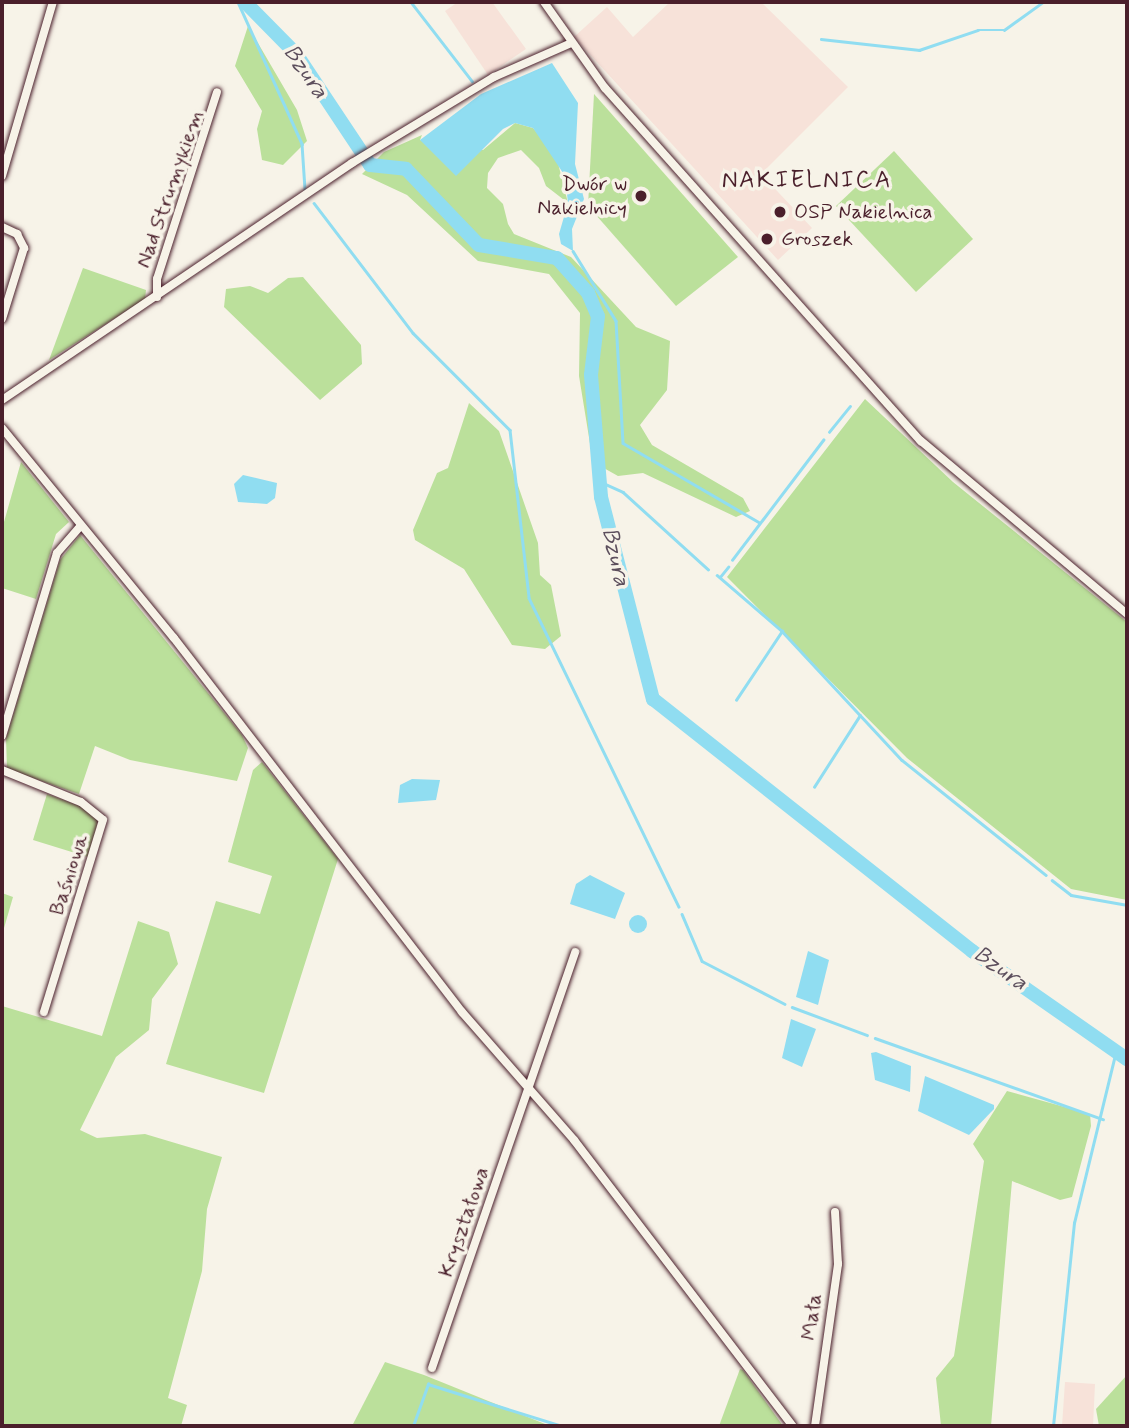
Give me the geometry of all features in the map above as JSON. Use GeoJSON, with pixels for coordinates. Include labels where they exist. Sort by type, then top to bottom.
{"type":"FeatureCollection","features":[{"type":"Feature","properties":{"kind":"street"},"geometry":{"type":"LineString","coordinates":[[2,176],[53,2]]}},
{"type":"Feature","properties":{"kind":"street"},"geometry":{"type":"LineString","coordinates":[[544,2],[569,44],[921,441],[1127,614]]}},
{"type":"Feature","properties":{"kind":"street"},"geometry":{"type":"LineString","coordinates":[[2,400],[352,163],[494,77],[569,44]]}},
{"type":"Feature","properties":{"kind":"street","name":"Nad Strumykiem"},"geometry":{"type":"LineString","coordinates":[[157,297],[157,279],[216,92]]}},
{"type":"Feature","properties":{"kind":"street"},"geometry":{"type":"LineString","coordinates":[[2,227],[17,234],[24,248],[2,319]]}},
{"type":"Feature","properties":{"kind":"street"},"geometry":{"type":"LineString","coordinates":[[2,428],[80,527],[174,638],[462,1012],[528,1087],[793,1426]]}},
{"type":"Feature","properties":{"kind":"street"},"geometry":{"type":"LineString","coordinates":[[2,736],[57,553],[80,527]]}},
{"type":"Feature","properties":{"kind":"street","name":"Baśniowa"},"geometry":{"type":"LineString","coordinates":[[2,770],[81,802],[103,820],[44,1012]]}},
{"type":"Feature","properties":{"kind":"street","name":"Kryształowa"},"geometry":{"type":"LineString","coordinates":[[432,1368],[575,953]]}},
{"type":"Feature","properties":{"kind":"street","name":"Mała"},"geometry":{"type":"LineString","coordinates":[[815,1426],[838,1264],[835,1212]]}},
{"type":"Feature","properties":{"kind":"shaded area"},"geometry":{"type":"Polygon","coordinates":[[[458,2],[492,2],[526,49],[488,75],[445,11],[458,2]]]}},
{"type":"Feature","properties":{"kind":"shaded area"},"geometry":{"type":"Polygon","coordinates":[[[670,2],[761,2],[848,87],[761,174],[812,228],[778,260],[574,37],[607,7],[633,37],[670,2]]]}},
{"type":"Feature","properties":{"kind":"shaded area"},"geometry":{"type":"Polygon","coordinates":[[[1065,1382],[1095,1384],[1093,1426],[1062,1426],[1065,1382]]]}},
{"type":"Feature","properties":{"kind":"green space"},"geometry":{"type":"Polygon","coordinates":[[[248,26],[297,110],[307,141],[283,165],[262,160],[257,129],[262,111],[235,66],[248,26]]]}},
{"type":"Feature","properties":{"kind":"green space"},"geometry":{"type":"Polygon","coordinates":[[[594,94],[738,257],[676,306],[588,206],[594,94]]]}},
{"type":"Feature","properties":{"kind":"green space"},"geometry":{"type":"Polygon","coordinates":[[[515,123],[533,128],[556,155],[568,203],[546,186],[539,168],[521,150],[498,158],[488,173],[487,188],[503,204],[508,224],[514,234],[571,257],[636,327],[670,341],[667,390],[640,425],[652,445],[743,498],[750,511],[736,517],[643,473],[618,476],[593,462],[579,376],[580,313],[549,274],[478,261],[407,195],[362,174],[384,152],[422,135],[420,140],[483,150],[515,123]]]}},
{"type":"Feature","properties":{"kind":"green space"},"geometry":{"type":"Polygon","coordinates":[[[894,151],[973,239],[916,292],[836,206],[894,151]]]}},
{"type":"Feature","properties":{"kind":"green space"},"geometry":{"type":"Polygon","coordinates":[[[83,268],[146,290],[145,299],[49,360],[83,268]]]}},
{"type":"Feature","properties":{"kind":"green space"},"geometry":{"type":"Polygon","coordinates":[[[303,277],[361,345],[362,364],[320,400],[224,307],[226,289],[250,286],[268,293],[288,278],[303,277]]]}},
{"type":"Feature","properties":{"kind":"green space"},"geometry":{"type":"Polygon","coordinates":[[[865,399],[953,482],[1127,622],[1127,900],[1071,889],[907,758],[727,577],[865,399]]]}},
{"type":"Feature","properties":{"kind":"green space"},"geometry":{"type":"Polygon","coordinates":[[[469,403],[499,431],[538,543],[540,575],[551,585],[561,636],[545,649],[512,645],[464,569],[415,540],[413,530],[437,473],[448,468],[469,403]]]}},
{"type":"Feature","properties":{"kind":"green space"},"geometry":{"type":"Polygon","coordinates":[[[21,462],[69,522],[56,534],[36,599],[2,588],[2,529],[21,462]]]}},
{"type":"Feature","properties":{"kind":"green space"},"geometry":{"type":"Polygon","coordinates":[[[80,535],[242,735],[248,748],[237,781],[130,760],[95,746],[79,794],[7,769],[6,739],[60,560],[80,535]]]}},
{"type":"Feature","properties":{"kind":"green space"},"geometry":{"type":"Polygon","coordinates":[[[262,762],[338,859],[264,1093],[166,1064],[216,901],[260,914],[272,876],[228,862],[253,770],[262,762]]]}},
{"type":"Feature","properties":{"kind":"green space"},"geometry":{"type":"Polygon","coordinates":[[[47,794],[88,809],[98,821],[88,857],[33,840],[47,794]]]}},
{"type":"Feature","properties":{"kind":"green space"},"geometry":{"type":"Polygon","coordinates":[[[2,893],[13,897],[2,935],[2,893]]]}},
{"type":"Feature","properties":{"kind":"green space"},"geometry":{"type":"Polygon","coordinates":[[[138,921],[169,932],[178,964],[152,999],[149,1030],[116,1057],[80,1130],[97,1138],[145,1134],[222,1157],[207,1209],[202,1271],[168,1398],[187,1405],[181,1426],[2,1426],[2,1006],[102,1036],[138,921]]]}},
{"type":"Feature","properties":{"kind":"green space"},"geometry":{"type":"Polygon","coordinates":[[[1007,1091],[1090,1114],[1091,1126],[1072,1197],[1060,1200],[1012,1181],[991,1426],[941,1426],[936,1378],[954,1356],[984,1161],[973,1144],[1007,1091]]]}},
{"type":"Feature","properties":{"kind":"green space"},"geometry":{"type":"Polygon","coordinates":[[[385,1362],[424,1375],[550,1426],[352,1426],[385,1362]]]}},
{"type":"Feature","properties":{"kind":"green space"},"geometry":{"type":"Polygon","coordinates":[[[740,1369],[743,1370],[783,1426],[719,1426],[740,1369]]]}},
{"type":"Feature","properties":{"kind":"green space"},"geometry":{"type":"Polygon","coordinates":[[[1127,1375],[1127,1426],[1099,1426],[1096,1409],[1127,1375]]]}},
{"type":"Feature","properties":{"kind":"water"},"geometry":{"type":"Polygon","coordinates":[[[552,63],[578,103],[575,164],[584,199],[572,229],[573,251],[561,244],[559,234],[568,203],[565,176],[533,128],[515,123],[503,129],[456,176],[420,140],[481,94],[552,63]]]}},
{"type":"Feature","properties":{"kind":"water"},"geometry":{"type":"Polygon","coordinates":[[[243,475],[277,483],[275,498],[267,504],[238,502],[234,484],[243,475]]]}},
{"type":"Feature","properties":{"kind":"water"},"geometry":{"type":"Polygon","coordinates":[[[412,779],[440,780],[436,800],[398,803],[400,785],[412,779]]]}},
{"type":"Feature","properties":{"kind":"water"},"geometry":{"type":"Polygon","coordinates":[[[590,875],[625,893],[615,919],[570,904],[576,884],[590,875]]]}},
{"type":"Feature","properties":{"kind":"water"},"geometry":{"type":"Polygon","coordinates":[[[634,915],[642,915],[647,924],[645,931],[634,933],[629,928],[629,920],[634,915]]]}},
{"type":"Feature","properties":{"kind":"water"},"geometry":{"type":"Polygon","coordinates":[[[808,951],[829,960],[818,1005],[796,997],[808,951]]]}},
{"type":"Feature","properties":{"kind":"water"},"geometry":{"type":"Polygon","coordinates":[[[791,1019],[816,1029],[802,1067],[782,1058],[791,1019]]]}},
{"type":"Feature","properties":{"kind":"water"},"geometry":{"type":"Polygon","coordinates":[[[876,1052],[911,1066],[910,1092],[875,1080],[871,1053],[876,1052]]]}},
{"type":"Feature","properties":{"kind":"water"},"geometry":{"type":"Polygon","coordinates":[[[925,1076],[994,1105],[994,1109],[969,1135],[918,1111],[925,1076]]]}},
{"type":"Feature","properties":{"kind":"waterway"},"geometry":{"type":"LineString","coordinates":[[238,2],[302,144],[305,189]]}},
{"type":"Feature","properties":{"kind":"waterway","name":"Bzura"},"geometry":{"type":"LineString","coordinates":[[245,2],[297,55],[370,165],[406,169],[479,245],[557,258],[588,293],[598,316],[591,375],[601,497],[653,699],[972,951],[1127,1059]]}},
{"type":"Feature","properties":{"kind":"waterway"},"geometry":{"type":"LineString","coordinates":[[411,2],[472,81]]}},
{"type":"Feature","properties":{"kind":"waterway"},"geometry":{"type":"LineString","coordinates":[[821,39],[919,50],[978,30],[1004,30],[1043,2]]}},
{"type":"Feature","properties":{"kind":"waterway"},"geometry":{"type":"LineString","coordinates":[[314,203],[413,333],[510,430],[529,598],[679,907]]}},
{"type":"Feature","properties":{"kind":"waterway"},"geometry":{"type":"LineString","coordinates":[[573,251],[616,321],[623,443],[759,522]]}},
{"type":"Feature","properties":{"kind":"waterway"},"geometry":{"type":"LineString","coordinates":[[829,432],[850,406]]}},
{"type":"Feature","properties":{"kind":"waterway"},"geometry":{"type":"LineString","coordinates":[[732,560],[823,440]]}},
{"type":"Feature","properties":{"kind":"waterway"},"geometry":{"type":"LineString","coordinates":[[603,483],[623,492],[708,569]]}},
{"type":"Feature","properties":{"kind":"waterway"},"geometry":{"type":"LineString","coordinates":[[720,577],[728,567]]}},
{"type":"Feature","properties":{"kind":"waterway"},"geometry":{"type":"LineString","coordinates":[[717,575],[782,631],[902,760],[1046,875]]}},
{"type":"Feature","properties":{"kind":"waterway"},"geometry":{"type":"LineString","coordinates":[[736,700],[782,631]]}},
{"type":"Feature","properties":{"kind":"waterway"},"geometry":{"type":"LineString","coordinates":[[814,787],[860,715]]}},
{"type":"Feature","properties":{"kind":"waterway"},"geometry":{"type":"LineString","coordinates":[[1052,880],[1071,895],[1127,905]]}},
{"type":"Feature","properties":{"kind":"waterway"},"geometry":{"type":"LineString","coordinates":[[682,914],[702,961],[785,1004]]}},
{"type":"Feature","properties":{"kind":"waterway"},"geometry":{"type":"LineString","coordinates":[[792,1007],[867,1035]]}},
{"type":"Feature","properties":{"kind":"waterway"},"geometry":{"type":"LineString","coordinates":[[875,1038],[1103,1119]]}},
{"type":"Feature","properties":{"kind":"waterway"},"geometry":{"type":"LineString","coordinates":[[1053,1426],[1074,1223],[1116,1051]]}},
{"type":"Feature","properties":{"kind":"waterway"},"geometry":{"type":"LineString","coordinates":[[413,1426],[428,1384],[562,1426]]}},
{"type":"Feature","properties":{"kind":"place","name":"Dwór w Nakielnicy"},"geometry":{"type":"Point","coordinates":[641,196]}},
{"type":"Feature","properties":{"kind":"place","name":"OSP Nakielnica"},"geometry":{"type":"Point","coordinates":[780,212]}},
{"type":"Feature","properties":{"kind":"place","name":"Groszek"},"geometry":{"type":"Point","coordinates":[767,239]}},
{"type":"Feature","properties":{"kind":"district","name":"NAKIELNICA"},"geometry":{"type":"Point","coordinates":[807,181]}}]}
